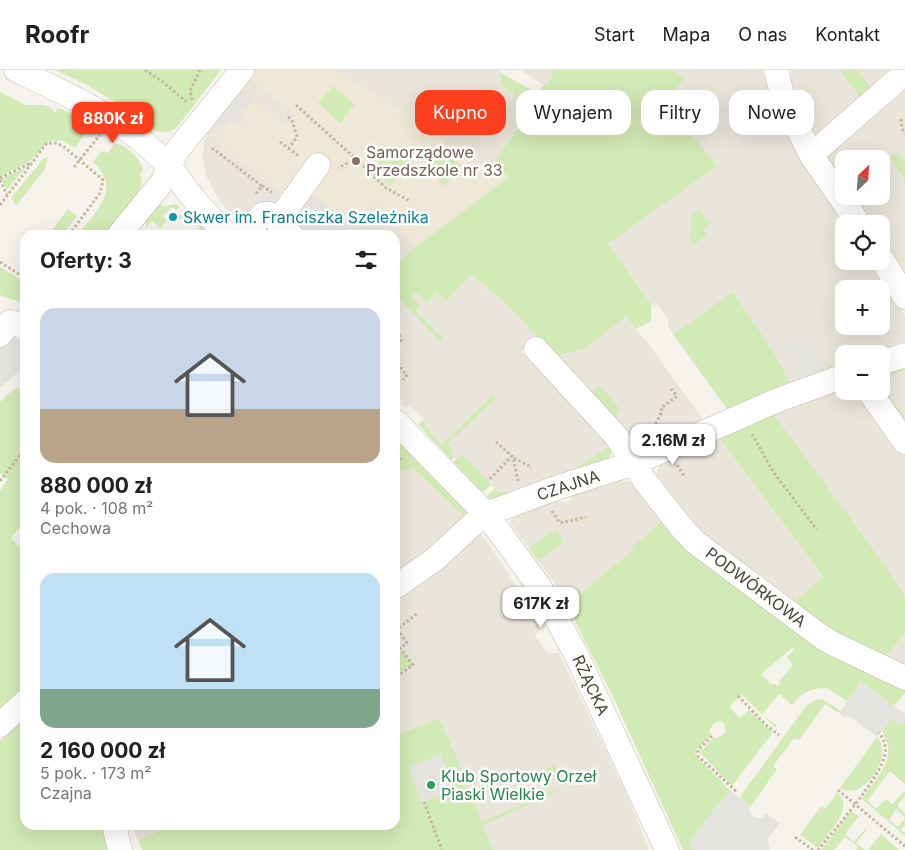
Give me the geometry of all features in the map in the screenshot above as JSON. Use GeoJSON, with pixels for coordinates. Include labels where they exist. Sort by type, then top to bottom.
{"type":"FeatureCollection","features":[{"type":"Feature","properties":{"kind":"street"},"geometry":{"type":"LineString","coordinates":[[16,70],[109,116],[140,140],[170,167],[193,198],[222,230]]}},
{"type":"Feature","properties":{"kind":"street"},"geometry":{"type":"LineString","coordinates":[[128,230],[163,181],[176,152],[242,70]]}},
{"type":"Feature","properties":{"kind":"street"},"geometry":{"type":"LineString","coordinates":[[776,70],[782,98],[811,155],[853,215]]}},
{"type":"Feature","properties":{"kind":"street"},"geometry":{"type":"LineString","coordinates":[[811,155],[905,73]]}},
{"type":"Feature","properties":{"kind":"street"},"geometry":{"type":"LineString","coordinates":[[248,230],[265,213],[270,214],[284,228],[318,166]]}},
{"type":"Feature","properties":{"kind":"street"},"geometry":{"type":"LineString","coordinates":[[888,270],[905,297]]}},
{"type":"Feature","properties":{"kind":"street"},"geometry":{"type":"LineString","coordinates":[[0,335],[10,322],[20,325]]}},
{"type":"Feature","properties":{"kind":"street","name":"PODWÓRKOWA"},"geometry":{"type":"LineString","coordinates":[[536,349],[616,436],[670,514],[695,542],[819,636],[905,678]]}},
{"type":"Feature","properties":{"kind":"street"},"geometry":{"type":"LineString","coordinates":[[890,360],[905,355]]}},
{"type":"Feature","properties":{"kind":"street","name":"CZAJNA"},"geometry":{"type":"LineString","coordinates":[[400,584],[434,560],[472,524],[486,514],[556,488],[634,463],[778,400],[835,379]]}},
{"type":"Feature","properties":{"kind":"street"},"geometry":{"type":"LineString","coordinates":[[875,400],[905,442]]}},
{"type":"Feature","properties":{"kind":"street","name":"RŻĄCKA"},"geometry":{"type":"LineString","coordinates":[[400,426],[486,514],[539,586],[573,648],[667,850]]}},
{"type":"Feature","properties":{"kind":"street"},"geometry":{"type":"LineString","coordinates":[[0,725],[20,707]]}},
{"type":"Feature","properties":{"kind":"street"},"geometry":{"type":"LineString","coordinates":[[115,830],[120,850]]}},
{"type":"Feature","properties":{"kind":"path"},"geometry":{"type":"LineString","coordinates":[[145,70],[193,106],[190,91],[200,70]]}},
{"type":"Feature","properties":{"kind":"path"},"geometry":{"type":"LineString","coordinates":[[288,116],[292,120],[297,137],[289,148]]}},
{"type":"Feature","properties":{"kind":"path"},"geometry":{"type":"LineString","coordinates":[[900,119],[905,134]]}},
{"type":"Feature","properties":{"kind":"path"},"geometry":{"type":"LineString","coordinates":[[74,167],[96,139]]}},
{"type":"Feature","properties":{"kind":"path"},"geometry":{"type":"LineString","coordinates":[[0,205],[47,144],[56,143],[64,146],[103,180],[100,193],[73,230]]}},
{"type":"Feature","properties":{"kind":"path"},"geometry":{"type":"LineString","coordinates":[[212,148],[262,186],[252,199]]}},
{"type":"Feature","properties":{"kind":"path"},"geometry":{"type":"LineString","coordinates":[[356,159],[386,188],[410,201]]}},
{"type":"Feature","properties":{"kind":"path"},"geometry":{"type":"LineString","coordinates":[[7,195],[0,179],[32,162]]}},
{"type":"Feature","properties":{"kind":"path"},"geometry":{"type":"LineString","coordinates":[[0,262],[20,275]]}},
{"type":"Feature","properties":{"kind":"path"},"geometry":{"type":"LineString","coordinates":[[400,367],[407,375],[404,380]]}},
{"type":"Feature","properties":{"kind":"path"},"geometry":{"type":"LineString","coordinates":[[648,438],[662,412],[661,408],[677,396],[671,389]]}},
{"type":"Feature","properties":{"kind":"path"},"geometry":{"type":"LineString","coordinates":[[751,431],[774,473],[817,530]]}},
{"type":"Feature","properties":{"kind":"path"},"geometry":{"type":"LineString","coordinates":[[496,442],[512,457],[528,465],[531,469]]}},
{"type":"Feature","properties":{"kind":"path"},"geometry":{"type":"LineString","coordinates":[[0,481],[20,455]]}},
{"type":"Feature","properties":{"kind":"path"},"geometry":{"type":"LineString","coordinates":[[490,479],[512,457]]}},
{"type":"Feature","properties":{"kind":"path"},"geometry":{"type":"LineString","coordinates":[[512,457],[519,484]]}},
{"type":"Feature","properties":{"kind":"path"},"geometry":{"type":"LineString","coordinates":[[549,507],[560,523],[586,517]]}},
{"type":"Feature","properties":{"kind":"path"},"geometry":{"type":"LineString","coordinates":[[400,625],[418,613]]}},
{"type":"Feature","properties":{"kind":"path"},"geometry":{"type":"LineString","coordinates":[[400,633],[407,643],[400,648],[413,665],[400,674]]}},
{"type":"Feature","properties":{"kind":"path"},"geometry":{"type":"LineString","coordinates":[[738,696],[765,724],[779,734]]}},
{"type":"Feature","properties":{"kind":"path"},"geometry":{"type":"LineString","coordinates":[[818,850],[882,765],[886,753],[885,744],[879,732]]}},
{"type":"Feature","properties":{"kind":"path"},"geometry":{"type":"LineString","coordinates":[[712,736],[698,750],[698,756],[737,792]]}},
{"type":"Feature","properties":{"kind":"path"},"geometry":{"type":"LineString","coordinates":[[838,790],[905,846]]}},
{"type":"Feature","properties":{"kind":"path"},"geometry":{"type":"LineString","coordinates":[[424,802],[442,850]]}},
{"type":"Feature","properties":{"kind":"path"},"geometry":{"type":"LineString","coordinates":[[795,837],[813,850]]}},
{"type":"Feature","properties":{"kind":"shaded area"},"geometry":{"type":"Polygon","coordinates":[[[254,70],[497,70],[500,72],[501,85],[516,96],[516,130],[493,164],[510,177],[426,241],[501,299],[518,315],[536,336],[521,351],[547,379],[599,428],[609,447],[560,477],[525,490],[499,492],[490,481],[483,488],[426,428],[424,420],[414,409],[408,406],[406,408],[401,403],[400,230],[246,230],[221,203],[206,176],[203,149],[211,123],[254,70]]]}},
{"type":"Feature","properties":{"kind":"shaded area","name":"Samorządowe Przedszkole nr 33"},"geometry":{"type":"Polygon","coordinates":[[[256,70],[335,70],[415,121],[415,135],[435,135],[503,182],[416,247],[376,202],[353,227],[296,181],[286,195],[215,142],[231,120],[240,126],[247,117],[242,113],[252,100],[287,126],[296,115],[250,79],[256,70]]]}},
{"type":"Feature","properties":{"kind":"shaded area"},"geometry":{"type":"Polygon","coordinates":[[[521,70],[554,70],[546,86],[521,70]]]}},
{"type":"Feature","properties":{"kind":"shaded area"},"geometry":{"type":"Polygon","coordinates":[[[672,70],[762,70],[769,90],[729,90],[729,135],[795,135],[842,215],[835,215],[835,270],[878,270],[884,280],[835,280],[835,335],[890,335],[890,290],[905,316],[905,342],[890,347],[890,345],[835,345],[835,368],[728,410],[673,334],[668,326],[669,320],[659,306],[651,304],[608,244],[717,166],[696,139],[690,135],[719,135],[719,90],[674,90],[685,78],[672,70]]]}},
{"type":"Feature","properties":{"kind":"shaded area"},"geometry":{"type":"Polygon","coordinates":[[[792,70],[898,70],[814,140],[812,135],[814,135],[814,90],[790,90],[789,87],[792,70]]]}},
{"type":"Feature","properties":{"kind":"shaded area"},"geometry":{"type":"Polygon","coordinates":[[[905,81],[905,279],[890,255],[890,215],[864,215],[856,205],[890,205],[890,150],[835,150],[835,176],[825,162],[825,149],[905,81]]]}},
{"type":"Feature","properties":{"kind":"shaded area"},"geometry":{"type":"Polygon","coordinates":[[[240,88],[253,99],[246,109],[243,107],[226,127],[215,119],[240,88]]]}},
{"type":"Feature","properties":{"kind":"shaded area"},"geometry":{"type":"Polygon","coordinates":[[[267,189],[295,208],[309,191],[353,227],[350,230],[257,230],[250,214],[267,189]]]}},
{"type":"Feature","properties":{"kind":"shaded area"},"geometry":{"type":"Polygon","coordinates":[[[626,317],[650,346],[704,421],[645,447],[632,443],[554,357],[586,348],[626,317]]]}},
{"type":"Feature","properties":{"kind":"shaded area"},"geometry":{"type":"Polygon","coordinates":[[[0,328],[20,340],[20,370],[0,388],[0,328]]]}},
{"type":"Feature","properties":{"kind":"shaded area"},"geometry":{"type":"Polygon","coordinates":[[[802,336],[826,371],[807,379],[785,347],[802,336]]]}},
{"type":"Feature","properties":{"kind":"shaded area"},"geometry":{"type":"Polygon","coordinates":[[[905,365],[905,431],[886,400],[890,400],[890,371],[905,365]]]}},
{"type":"Feature","properties":{"kind":"shaded area"},"geometry":{"type":"Polygon","coordinates":[[[835,390],[835,400],[869,400],[905,450],[905,595],[866,539],[772,413],[835,390]]]}},
{"type":"Feature","properties":{"kind":"shaded area"},"geometry":{"type":"Polygon","coordinates":[[[717,435],[823,576],[789,606],[692,533],[655,477],[660,464],[717,435]]]}},
{"type":"Feature","properties":{"kind":"shaded area"},"geometry":{"type":"Polygon","coordinates":[[[412,466],[463,514],[486,540],[543,626],[535,635],[547,653],[559,653],[629,799],[649,850],[493,850],[439,718],[400,734],[400,469],[403,472],[412,466]]]}},
{"type":"Feature","properties":{"kind":"shaded area"},"geometry":{"type":"Polygon","coordinates":[[[616,479],[633,482],[668,522],[569,603],[511,524],[511,520],[514,515],[556,500],[567,503],[574,493],[616,479]]]}},
{"type":"Feature","properties":{"kind":"shaded area"},"geometry":{"type":"Polygon","coordinates":[[[905,633],[905,670],[885,657],[905,633]]]}},
{"type":"Feature","properties":{"kind":"shaded area"},"geometry":{"type":"Polygon","coordinates":[[[861,682],[905,714],[905,722],[902,726],[891,718],[877,737],[847,715],[845,717],[839,713],[861,682]]]}},
{"type":"Feature","properties":{"kind":"shaded area"},"geometry":{"type":"Polygon","coordinates":[[[441,754],[455,788],[422,802],[408,768],[441,754]]]}},
{"type":"Feature","properties":{"kind":"shaded area"},"geometry":{"type":"Polygon","coordinates":[[[730,790],[751,806],[749,808],[750,813],[757,818],[763,818],[766,813],[780,823],[768,839],[770,850],[692,850],[689,842],[730,790]]]}},
{"type":"Feature","properties":{"kind":"shaded area"},"geometry":{"type":"Polygon","coordinates":[[[133,830],[162,830],[138,840],[133,830]]]}},
{"type":"Feature","properties":{"kind":"green space"},"geometry":{"type":"Polygon","coordinates":[[[55,70],[221,70],[177,127],[164,132],[156,131],[119,104],[85,84],[55,70]]]}},
{"type":"Feature","properties":{"kind":"green space"},"geometry":{"type":"Polygon","coordinates":[[[554,70],[672,70],[685,78],[675,90],[641,90],[641,135],[690,135],[696,139],[717,166],[608,244],[651,304],[651,321],[636,329],[626,317],[586,348],[554,357],[518,315],[471,275],[446,301],[437,292],[427,303],[416,292],[411,296],[420,306],[416,311],[443,338],[440,342],[400,299],[400,262],[416,247],[509,177],[493,164],[516,130],[516,135],[631,135],[631,90],[540,90],[544,84],[547,86],[554,70]]]}},
{"type":"Feature","properties":{"kind":"green space"},"geometry":{"type":"Polygon","coordinates":[[[840,70],[857,70],[874,91],[863,101],[840,70]]]}},
{"type":"Feature","properties":{"kind":"green space"},"geometry":{"type":"Polygon","coordinates":[[[500,72],[531,90],[516,90],[516,96],[501,85],[500,72]]]}},
{"type":"Feature","properties":{"kind":"green space"},"geometry":{"type":"Polygon","coordinates":[[[333,86],[355,105],[340,123],[318,103],[333,86]]]}},
{"type":"Feature","properties":{"kind":"green space"},"geometry":{"type":"Polygon","coordinates":[[[0,92],[26,105],[45,105],[53,109],[55,113],[58,108],[79,116],[83,124],[78,130],[82,133],[81,128],[84,126],[86,128],[85,134],[75,148],[60,140],[49,141],[30,161],[0,177],[0,92]]]}},
{"type":"Feature","properties":{"kind":"green space"},"geometry":{"type":"Polygon","coordinates":[[[118,144],[130,151],[142,166],[143,169],[139,176],[142,177],[140,192],[111,230],[82,230],[99,208],[106,190],[106,181],[102,172],[93,162],[101,151],[108,153],[114,145],[118,144]]]}},
{"type":"Feature","properties":{"kind":"green space"},"geometry":{"type":"Polygon","coordinates":[[[392,146],[410,162],[390,185],[372,169],[392,146]]]}},
{"type":"Feature","properties":{"kind":"green space"},"geometry":{"type":"Polygon","coordinates":[[[440,148],[461,165],[445,186],[424,169],[440,148]]]}},
{"type":"Feature","properties":{"kind":"green space"},"geometry":{"type":"Polygon","coordinates":[[[898,152],[905,163],[905,180],[890,157],[898,152]]]}},
{"type":"Feature","properties":{"kind":"green space"},"geometry":{"type":"Polygon","coordinates":[[[48,157],[45,169],[16,206],[11,198],[43,159],[48,157]]]}},
{"type":"Feature","properties":{"kind":"green space"},"geometry":{"type":"Polygon","coordinates":[[[25,168],[7,190],[1,179],[25,168]]]}},
{"type":"Feature","properties":{"kind":"green space"},"geometry":{"type":"Polygon","coordinates":[[[160,203],[163,207],[174,204],[180,206],[177,210],[172,207],[163,216],[167,221],[160,228],[152,221],[146,227],[146,220],[160,203]]]}},
{"type":"Feature","properties":{"kind":"green space"},"geometry":{"type":"Polygon","coordinates":[[[68,209],[77,216],[67,230],[52,230],[68,209]]]}},
{"type":"Feature","properties":{"kind":"green space"},"geometry":{"type":"Polygon","coordinates":[[[187,209],[208,230],[200,230],[193,222],[184,223],[178,217],[187,209]]]}},
{"type":"Feature","properties":{"kind":"green space"},"geometry":{"type":"Polygon","coordinates":[[[699,209],[710,224],[703,230],[707,235],[697,242],[695,247],[689,239],[692,225],[690,216],[699,209]]]}},
{"type":"Feature","properties":{"kind":"green space"},"geometry":{"type":"Polygon","coordinates":[[[0,267],[20,280],[20,302],[0,295],[0,267]]]}},
{"type":"Feature","properties":{"kind":"green space"},"geometry":{"type":"Polygon","coordinates":[[[733,292],[774,353],[791,385],[728,410],[673,334],[733,292]]]}},
{"type":"Feature","properties":{"kind":"green space"},"geometry":{"type":"Polygon","coordinates":[[[905,364],[905,369],[890,376],[890,369],[905,364]]]}},
{"type":"Feature","properties":{"kind":"green space"},"geometry":{"type":"Polygon","coordinates":[[[553,373],[566,385],[603,428],[601,430],[612,448],[607,460],[560,477],[609,447],[599,428],[552,375],[553,373]]]}},
{"type":"Feature","properties":{"kind":"green space"},"geometry":{"type":"Polygon","coordinates":[[[600,386],[620,409],[614,421],[590,393],[600,386]]]}},
{"type":"Feature","properties":{"kind":"green space"},"geometry":{"type":"Polygon","coordinates":[[[17,388],[20,389],[20,526],[11,538],[19,546],[20,545],[20,690],[0,711],[0,491],[8,479],[0,473],[0,402],[17,388]]]}},
{"type":"Feature","properties":{"kind":"green space"},"geometry":{"type":"Polygon","coordinates":[[[493,395],[496,399],[447,444],[453,451],[451,454],[454,458],[451,460],[418,424],[424,420],[426,428],[442,444],[493,395]]]}},
{"type":"Feature","properties":{"kind":"green space"},"geometry":{"type":"Polygon","coordinates":[[[890,398],[903,414],[905,431],[886,400],[890,400],[890,398]]]}},
{"type":"Feature","properties":{"kind":"green space"},"geometry":{"type":"Polygon","coordinates":[[[772,412],[905,595],[905,633],[883,660],[789,606],[823,576],[717,435],[772,412]]]}},
{"type":"Feature","properties":{"kind":"green space"},"geometry":{"type":"Polygon","coordinates":[[[400,443],[470,515],[469,521],[412,467],[403,472],[400,469],[400,443]]]}},
{"type":"Feature","properties":{"kind":"green space"},"geometry":{"type":"Polygon","coordinates":[[[462,454],[499,492],[514,491],[513,494],[495,500],[485,497],[495,489],[491,485],[482,493],[453,462],[462,454]]]}},
{"type":"Feature","properties":{"kind":"green space"},"geometry":{"type":"Polygon","coordinates":[[[664,520],[905,687],[905,693],[894,706],[861,682],[847,701],[827,688],[807,692],[792,705],[779,694],[762,714],[777,726],[775,727],[741,694],[729,707],[740,718],[749,710],[773,732],[732,786],[700,753],[713,738],[722,736],[726,731],[723,722],[718,721],[714,724],[710,730],[711,735],[697,749],[695,754],[730,790],[689,842],[692,850],[683,850],[615,701],[567,605],[633,550],[631,548],[664,520]],[[792,648],[761,674],[772,685],[774,683],[777,686],[780,684],[779,681],[793,665],[787,657],[794,650],[792,648]]]}},
{"type":"Feature","properties":{"kind":"green space"},"geometry":{"type":"Polygon","coordinates":[[[556,530],[564,542],[538,561],[529,548],[556,530]]]}},
{"type":"Feature","properties":{"kind":"green space"},"geometry":{"type":"Polygon","coordinates":[[[400,649],[412,664],[400,672],[400,649]]]}},
{"type":"Feature","properties":{"kind":"green space"},"geometry":{"type":"Polygon","coordinates":[[[822,699],[840,710],[839,713],[825,704],[799,740],[794,738],[773,766],[777,769],[751,806],[741,798],[741,795],[807,705],[822,699]]]}},
{"type":"Feature","properties":{"kind":"green space","name":"Klub Sportowy Orzeł Piaski Wielkie"},"geometry":{"type":"Polygon","coordinates":[[[439,718],[482,822],[560,788],[561,790],[483,825],[493,850],[142,850],[138,840],[162,830],[400,830],[400,734],[439,718]]]}},
{"type":"Feature","properties":{"kind":"green space"},"geometry":{"type":"Polygon","coordinates":[[[891,718],[902,726],[905,722],[905,784],[890,771],[867,801],[876,809],[886,799],[892,804],[905,791],[905,796],[898,804],[898,807],[905,814],[905,818],[905,825],[901,830],[905,833],[905,836],[862,799],[880,774],[887,760],[888,746],[882,731],[891,718]],[[896,809],[889,820],[898,827],[905,818],[896,809]]]}},
{"type":"Feature","properties":{"kind":"green space"},"geometry":{"type":"Polygon","coordinates":[[[20,720],[20,830],[103,830],[109,850],[0,850],[0,741],[20,720]]]}},
{"type":"Feature","properties":{"kind":"green space"},"geometry":{"type":"Polygon","coordinates":[[[877,737],[882,745],[882,755],[874,775],[858,789],[849,791],[840,788],[877,737]]]}},
{"type":"Feature","properties":{"kind":"green space"},"geometry":{"type":"Polygon","coordinates":[[[554,765],[557,772],[536,781],[533,774],[554,765]]]}},
{"type":"Feature","properties":{"kind":"green space"},"geometry":{"type":"Polygon","coordinates":[[[837,793],[842,799],[842,813],[818,848],[800,835],[821,806],[825,809],[837,793]]]}},
{"type":"Feature","properties":{"kind":"green space"},"geometry":{"type":"Polygon","coordinates":[[[851,811],[859,816],[845,834],[854,842],[866,828],[856,843],[865,850],[856,850],[858,847],[845,837],[834,850],[821,850],[851,811]]]}},
{"type":"Feature","properties":{"kind":"green space"},"geometry":{"type":"Polygon","coordinates":[[[881,834],[899,850],[868,850],[881,834]]]}},
{"type":"Feature","properties":{"kind":"place","name":"Samorządowe Przedszkole nr 33"},"geometry":{"type":"Point","coordinates":[356,161]}},
{"type":"Feature","properties":{"kind":"place","name":"Skwer im. Franciszka Szeleźnika"},"geometry":{"type":"Point","coordinates":[173,217]}},
{"type":"Feature","properties":{"kind":"place","name":"Klub Sportowy Orzeł Piaski Wielkie"},"geometry":{"type":"Point","coordinates":[431,785]}}]}
